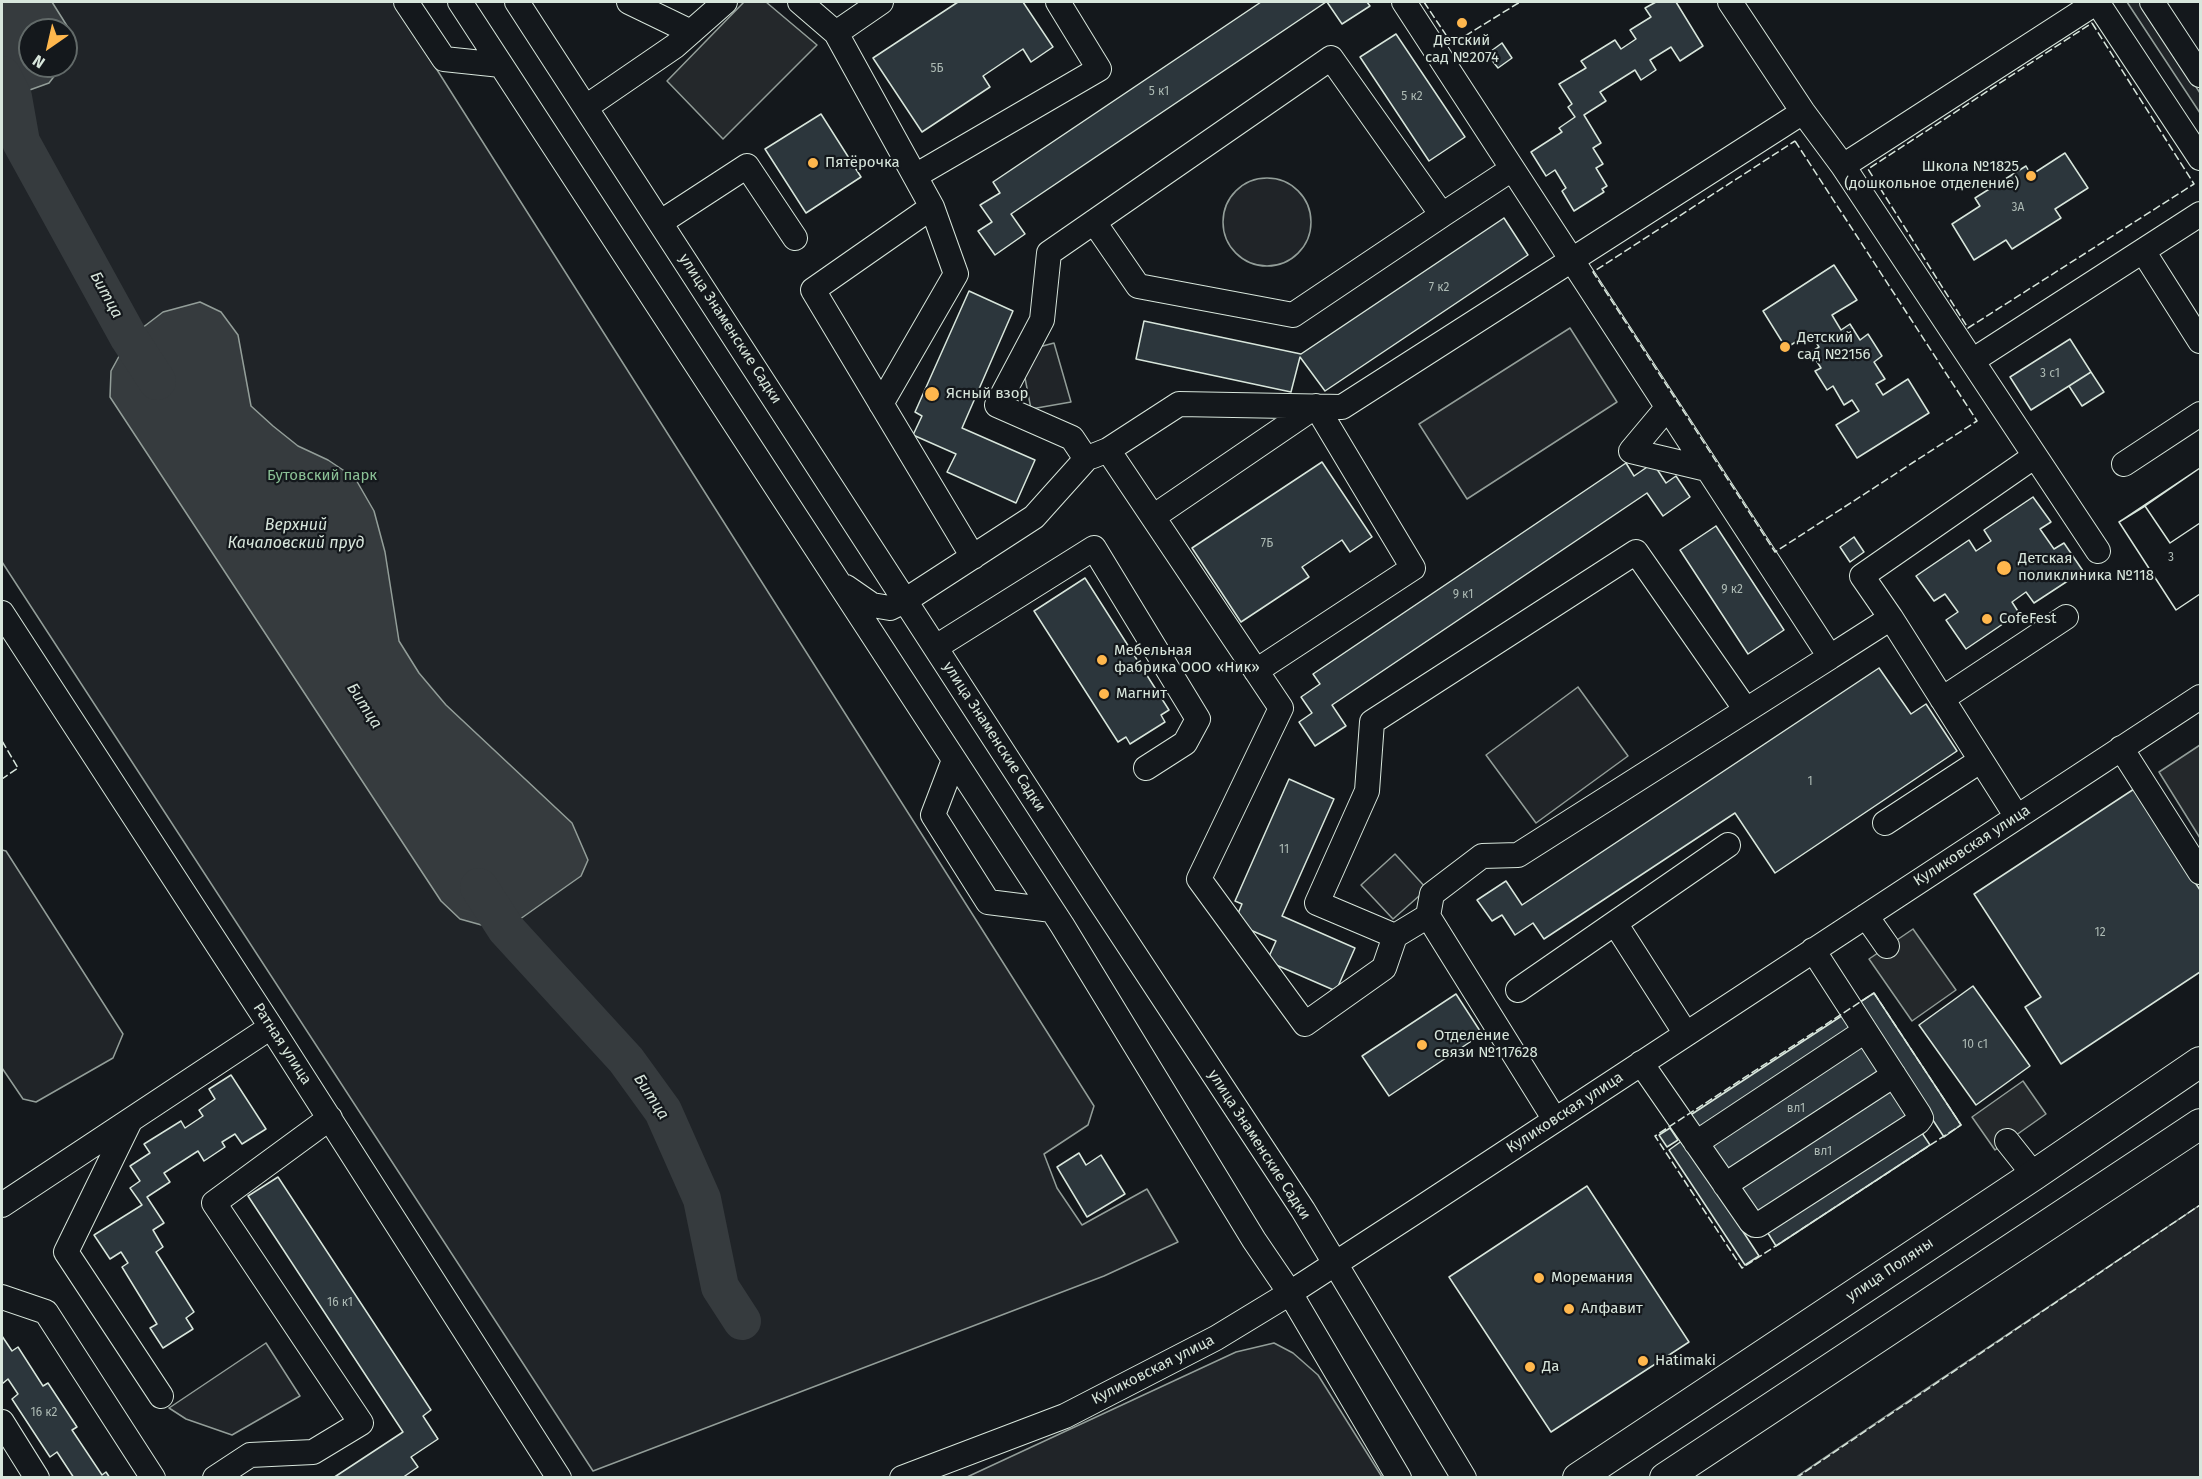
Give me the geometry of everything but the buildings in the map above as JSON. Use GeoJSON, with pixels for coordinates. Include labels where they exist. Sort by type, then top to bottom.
{"type":"FeatureCollection","features":[{"type":"Feature","properties":{"kind":"main road","name":"улица Поляны"},"geometry":{"type":"LineString","coordinates":[[1578,1478],[2200,1062]]}},
{"type":"Feature","properties":{"kind":"main road"},"geometry":{"type":"LineString","coordinates":[[1665,1478],[2200,1124]]}},
{"type":"Feature","properties":{"kind":"street"},"geometry":{"type":"LineString","coordinates":[[406,2],[444,59],[501,65]]}},
{"type":"Feature","properties":{"kind":"street"},"geometry":{"type":"LineString","coordinates":[[460,2],[1052,910],[1254,1240],[1290,1293],[1399,1478]]}},
{"type":"Feature","properties":{"kind":"street","name":"улица Знаменские Садки"},"geometry":{"type":"LineString","coordinates":[[517,2],[1336,1263],[1466,1474]]}},
{"type":"Feature","properties":{"kind":"street"},"geometry":{"type":"LineString","coordinates":[[629,2],[692,32]]}},
{"type":"Feature","properties":{"kind":"street"},"geometry":{"type":"LineString","coordinates":[[586,107],[675,46],[725,2]]}},
{"type":"Feature","properties":{"kind":"street"},"geometry":{"type":"LineString","coordinates":[[800,2],[836,33],[932,207],[956,274],[881,404]]}},
{"type":"Feature","properties":{"kind":"street"},"geometry":{"type":"LineString","coordinates":[[836,33],[881,2]]}},
{"type":"Feature","properties":{"kind":"street"},"geometry":{"type":"LineString","coordinates":[[915,176],[1099,69],[1059,2]]}},
{"type":"Feature","properties":{"kind":"street"},"geometry":{"type":"LineString","coordinates":[[1404,2],[1830,657]]}},
{"type":"Feature","properties":{"kind":"street"},"geometry":{"type":"LineString","coordinates":[[1730,2],[1803,112],[1843,166],[2098,551]]}},
{"type":"Feature","properties":{"kind":"street"},"geometry":{"type":"LineString","coordinates":[[1843,166],[2097,2],[2200,158]]}},
{"type":"Feature","properties":{"kind":"street"},"geometry":{"type":"LineString","coordinates":[[2152,2],[2200,75]]}},
{"type":"Feature","properties":{"kind":"street"},"geometry":{"type":"LineString","coordinates":[[1086,459],[1072,438],[997,405],[1042,320],[1049,253],[1331,58],[1442,215]]}},
{"type":"Feature","properties":{"kind":"street"},"geometry":{"type":"LineString","coordinates":[[834,576],[854,594],[872,605],[890,608],[1034,517],[1086,459],[1108,450],[1179,404],[1342,407],[1803,112]]}},
{"type":"Feature","properties":{"kind":"street"},"geometry":{"type":"LineString","coordinates":[[660,222],[747,166],[795,238]]}},
{"type":"Feature","properties":{"kind":"street"},"geometry":{"type":"LineString","coordinates":[[1094,222],[1138,286],[1293,315],[1512,169]]}},
{"type":"Feature","properties":{"kind":"street"},"geometry":{"type":"LineString","coordinates":[[932,207],[813,290],[973,557]]}},
{"type":"Feature","properties":{"kind":"street"},"geometry":{"type":"LineString","coordinates":[[1972,361],[2200,214]]}},
{"type":"Feature","properties":{"kind":"street"},"geometry":{"type":"LineString","coordinates":[[2143,251],[2200,341]]}},
{"type":"Feature","properties":{"kind":"street"},"geometry":{"type":"LineString","coordinates":[[1153,517],[1316,406]]}},
{"type":"Feature","properties":{"kind":"street"},"geometry":{"type":"LineString","coordinates":[[1256,671],[1413,568],[1316,406]]}},
{"type":"Feature","properties":{"kind":"street"},"geometry":{"type":"LineString","coordinates":[[1667,408],[1631,452],[1707,469]]}},
{"type":"Feature","properties":{"kind":"street"},"geometry":{"type":"LineString","coordinates":[[2124,464],[2200,414]]}},
{"type":"Feature","properties":{"kind":"street"},"geometry":{"type":"LineString","coordinates":[[1108,450],[1281,708],[1199,879],[1305,1024],[1384,968],[1395,936],[1428,916]]}},
{"type":"Feature","properties":{"kind":"street"},"geometry":{"type":"LineString","coordinates":[[2017,817],[1862,576],[2035,456]]}},
{"type":"Feature","properties":{"kind":"street"},"geometry":{"type":"LineString","coordinates":[[936,646],[1094,548],[1198,719],[1185,743],[1146,768]]}},
{"type":"Feature","properties":{"kind":"street"},"geometry":{"type":"LineString","coordinates":[[1395,936],[1317,903],[1367,791],[1372,722],[1636,552],[1746,710]]}},
{"type":"Feature","properties":{"kind":"street","name":"Ратная улица"},"geometry":{"type":"LineString","coordinates":[[2,613],[560,1478]]}},
{"type":"Feature","properties":{"kind":"street"},"geometry":{"type":"LineString","coordinates":[[1942,699],[2066,617]]}},
{"type":"Feature","properties":{"kind":"street"},"geometry":{"type":"LineString","coordinates":[[1555,1120],[1428,916],[1432,894],[1482,856],[1518,855],[1891,618]]}},
{"type":"Feature","properties":{"kind":"street","name":"Куликовская улица"},"geometry":{"type":"LineString","coordinates":[[902,1478],[1065,1416],[1216,1338],[1290,1293],[2200,697]]}},
{"type":"Feature","properties":{"kind":"street"},"geometry":{"type":"LineString","coordinates":[[2121,748],[2200,872]]}},
{"type":"Feature","properties":{"kind":"street"},"geometry":{"type":"LineString","coordinates":[[954,760],[933,815],[988,902],[1052,910]]}},
{"type":"Feature","properties":{"kind":"street"},"geometry":{"type":"LineString","coordinates":[[1885,823],[1980,761]]}},
{"type":"Feature","properties":{"kind":"street"},"geometry":{"type":"LineString","coordinates":[[1518,990],[1728,845]]}},
{"type":"Feature","properties":{"kind":"street"},"geometry":{"type":"LineString","coordinates":[[1866,916],[1887,946]]}},
{"type":"Feature","properties":{"kind":"street"},"geometry":{"type":"LineString","coordinates":[[1615,924],[1686,1034]]}},
{"type":"Feature","properties":{"kind":"street"},"geometry":{"type":"LineString","coordinates":[[1641,1063],[1751,1222],[1758,1225],[1848,1167],[1921,1118],[1814,950]]}},
{"type":"Feature","properties":{"kind":"street"},"geometry":{"type":"LineString","coordinates":[[2,1205],[271,1027]]}},
{"type":"Feature","properties":{"kind":"street"},"geometry":{"type":"LineString","coordinates":[[1696,1143],[1866,1031]]}},
{"type":"Feature","properties":{"kind":"street"},"geometry":{"type":"LineString","coordinates":[[1725,1185],[1894,1075]]}},
{"type":"Feature","properties":{"kind":"street"},"geometry":{"type":"LineString","coordinates":[[215,1478],[250,1455],[314,1452],[361,1423],[214,1203],[330,1119]]}},
{"type":"Feature","properties":{"kind":"street"},"geometry":{"type":"LineString","coordinates":[[130,1120],[66,1252],[161,1395]]}},
{"type":"Feature","properties":{"kind":"street"},"geometry":{"type":"LineString","coordinates":[[2007,1142],[2034,1175]]}},
{"type":"Feature","properties":{"kind":"street"},"geometry":{"type":"LineString","coordinates":[[2,1297],[46,1312],[153,1478]]}},
{"type":"Feature","properties":{"kind":"street"},"geometry":{"type":"LineString","coordinates":[[2,1422],[37,1478]]}},
{"type":"Feature","properties":{"kind":"green space","name":"Бутовский парк"},"geometry":{"type":"Polygon","coordinates":[[[2,2],[394,2],[1094,1106],[1088,1125],[1044,1154],[1057,1188],[1082,1225],[1147,1189],[1178,1242],[1104,1276],[593,1471],[2,562],[2,2]]]}},
{"type":"Feature","properties":{"kind":"green space"},"geometry":{"type":"Polygon","coordinates":[[[2127,2],[2141,2],[2200,93],[2200,113],[2127,2]]]}},
{"type":"Feature","properties":{"kind":"green space"},"geometry":{"type":"Polygon","coordinates":[[[1267,178],[1284,181],[1298,191],[1308,205],[1311,222],[1308,239],[1298,253],[1284,263],[1267,266],[1250,263],[1236,253],[1226,239],[1223,222],[1226,205],[1236,191],[1250,181],[1267,178]]]}},
{"type":"Feature","properties":{"kind":"green space"},"geometry":{"type":"Polygon","coordinates":[[[1570,328],[1617,402],[1467,499],[1419,424],[1570,328]]]}},
{"type":"Feature","properties":{"kind":"green space"},"geometry":{"type":"Polygon","coordinates":[[[1054,343],[1071,402],[1031,409],[1020,352],[1054,343]]]}},
{"type":"Feature","properties":{"kind":"green space"},"geometry":{"type":"Polygon","coordinates":[[[1578,687],[1628,756],[1536,823],[1486,755],[1578,687]]]}},
{"type":"Feature","properties":{"kind":"green space"},"geometry":{"type":"Polygon","coordinates":[[[2,850],[6,851],[123,1034],[113,1058],[36,1102],[23,1099],[2,1068],[2,850]]]}},
{"type":"Feature","properties":{"kind":"green space"},"geometry":{"type":"Polygon","coordinates":[[[1395,854],[1427,889],[1393,919],[1361,885],[1395,854]]]}},
{"type":"Feature","properties":{"kind":"green space"},"geometry":{"type":"Polygon","coordinates":[[[2200,1205],[2200,1477],[1796,1477],[1917,1395],[2200,1205]]]}},
{"type":"Feature","properties":{"kind":"green space"},"geometry":{"type":"Polygon","coordinates":[[[266,1343],[300,1396],[232,1435],[186,1419],[169,1408],[266,1343]]]}},
{"type":"Feature","properties":{"kind":"green space"},"geometry":{"type":"Polygon","coordinates":[[[1274,1343],[1293,1353],[1318,1375],[1382,1477],[967,1477],[1236,1352],[1274,1343]]]}},
{"type":"Feature","properties":{"kind":"shaded area"},"geometry":{"type":"Polygon","coordinates":[[[744,2],[766,2],[817,45],[723,139],[667,81],[744,2]]]}},
{"type":"Feature","properties":{"kind":"shaded area"},"geometry":{"type":"Polygon","coordinates":[[[2200,745],[2200,838],[2159,772],[2200,745]]]}},
{"type":"Feature","properties":{"kind":"shaded area"},"geometry":{"type":"Polygon","coordinates":[[[1913,929],[1956,990],[1912,1021],[1869,959],[1913,929]]]}},
{"type":"Feature","properties":{"kind":"shaded area"},"geometry":{"type":"Polygon","coordinates":[[[2023,1081],[2046,1114],[1995,1150],[1972,1117],[2023,1081]]]}},
{"type":"Feature","properties":{"kind":"water"},"geometry":{"type":"Polygon","coordinates":[[[2,2],[52,2],[62,18],[18,18],[18,78],[53,78],[49,83],[2,100],[2,2]]]}},
{"type":"Feature","properties":{"kind":"water","name":"Верхний Качаловский пруд"},"geometry":{"type":"Polygon","coordinates":[[[200,302],[221,312],[238,335],[251,406],[298,446],[328,460],[355,478],[374,511],[385,552],[399,641],[419,673],[446,705],[572,823],[588,860],[581,876],[506,929],[460,919],[441,901],[110,397],[111,371],[129,338],[163,312],[200,302]]]}},
{"type":"Feature","properties":{"kind":"waterway","name":"Битца"},"geometry":{"type":"LineString","coordinates":[[2,75],[13,97],[21,142],[129,338],[157,381]]}},
{"type":"Feature","properties":{"kind":"waterway","name":"Битца"},"geometry":{"type":"LineString","coordinates":[[479,887],[506,929],[626,1060],[663,1111],[702,1199],[720,1287],[742,1321]]}},
{"type":"Feature","properties":{"kind":"fence"},"geometry":{"type":"LineString","coordinates":[[1424,2],[1452,44],[1520,2]]}},
{"type":"Feature","properties":{"kind":"fence"},"geometry":{"type":"LineString","coordinates":[[2092,23],[2194,184],[1968,328],[1868,169],[2092,23]]}},
{"type":"Feature","properties":{"kind":"fence"},"geometry":{"type":"LineString","coordinates":[[1795,141],[1977,421],[1775,552],[1593,272],[1795,141]]}},
{"type":"Feature","properties":{"kind":"fence"},"geometry":{"type":"LineString","coordinates":[[2,741],[18,768],[2,779]]}},
{"type":"Feature","properties":{"kind":"fence"},"geometry":{"type":"LineString","coordinates":[[1874,993],[1961,1125],[1742,1268],[1655,1136],[1874,993]]}},
{"type":"Feature","properties":{"kind":"fence"},"geometry":{"type":"LineString","coordinates":[[1796,1478],[2200,1205]]}},
{"type":"Feature","properties":{"kind":"place","name":"Детский сад №2074"},"geometry":{"type":"Point","coordinates":[1462,23]}},
{"type":"Feature","properties":{"kind":"place","name":"Пятёрочка"},"geometry":{"type":"Point","coordinates":[813,163]}},
{"type":"Feature","properties":{"kind":"place","name":"Школа №1825 (дошкольное отделение)"},"geometry":{"type":"Point","coordinates":[2031,176]}},
{"type":"Feature","properties":{"kind":"place","name":"Детский сад №2156"},"geometry":{"type":"Point","coordinates":[1785,347]}},
{"type":"Feature","properties":{"kind":"place","name":"Ясный взор"},"geometry":{"type":"Point","coordinates":[932,394]}},
{"type":"Feature","properties":{"kind":"place","name":"Детская поликлиника №118"},"geometry":{"type":"Point","coordinates":[2004,568]}},
{"type":"Feature","properties":{"kind":"place","name":"CofeFest"},"geometry":{"type":"Point","coordinates":[1987,619]}},
{"type":"Feature","properties":{"kind":"place","name":"Мебельная фабрика ООО «Ник»"},"geometry":{"type":"Point","coordinates":[1102,660]}},
{"type":"Feature","properties":{"kind":"place","name":"Магнит"},"geometry":{"type":"Point","coordinates":[1104,694]}},
{"type":"Feature","properties":{"kind":"place","name":"Отделение связи №117628"},"geometry":{"type":"Point","coordinates":[1422,1045]}},
{"type":"Feature","properties":{"kind":"place","name":"Моремания"},"geometry":{"type":"Point","coordinates":[1539,1278]}},
{"type":"Feature","properties":{"kind":"place","name":"Алфавит"},"geometry":{"type":"Point","coordinates":[1569,1309]}},
{"type":"Feature","properties":{"kind":"place","name":"Hatimaki"},"geometry":{"type":"Point","coordinates":[1643,1361]}},
{"type":"Feature","properties":{"kind":"place","name":"Да"},"geometry":{"type":"Point","coordinates":[1530,1367]}}]}
